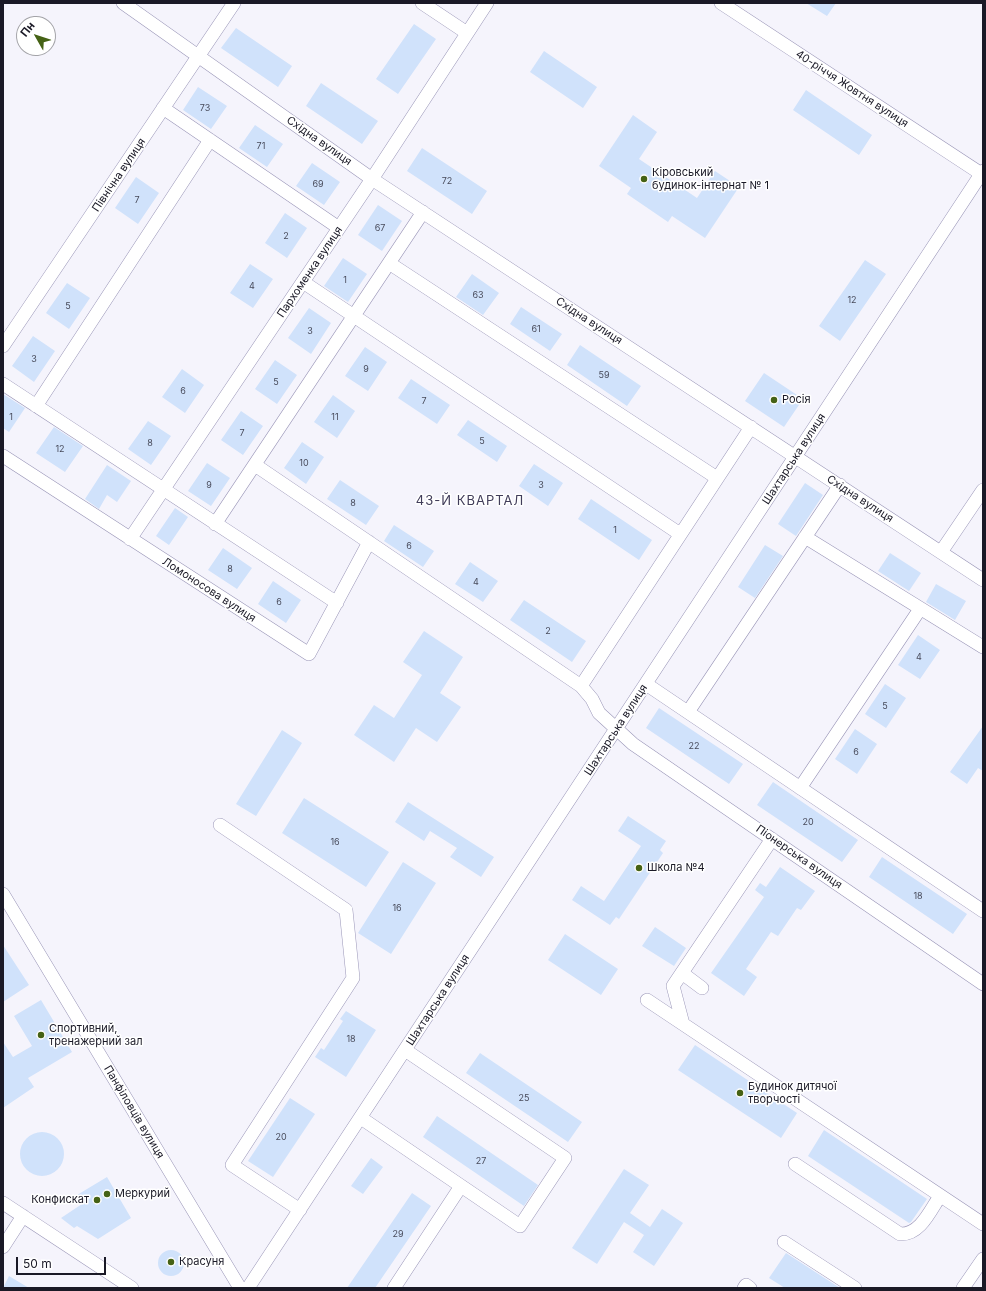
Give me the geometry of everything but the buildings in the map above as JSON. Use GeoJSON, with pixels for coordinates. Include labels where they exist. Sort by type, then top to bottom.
{"type":"FeatureCollection","features":[{"type":"Feature","properties":{"kind":"street","name":"Східна вулиця"},"geometry":{"type":"LineString","coordinates":[[123,3],[372,179],[983,580]]}},
{"type":"Feature","properties":{"kind":"street","name":"Північна вулиця"},"geometry":{"type":"LineString","coordinates":[[3,346],[234,3]]}},
{"type":"Feature","properties":{"kind":"street"},"geometry":{"type":"LineString","coordinates":[[422,3],[467,33]]}},
{"type":"Feature","properties":{"kind":"street","name":"Пархоменка вулиця"},"geometry":{"type":"LineString","coordinates":[[130,539],[372,179],[487,3]]}},
{"type":"Feature","properties":{"kind":"street","name":"40-річчя Жовтня вулиця"},"geometry":{"type":"LineString","coordinates":[[721,3],[982,173]]}},
{"type":"Feature","properties":{"kind":"street"},"geometry":{"type":"LineString","coordinates":[[163,108],[339,228]]}},
{"type":"Feature","properties":{"kind":"street"},"geometry":{"type":"LineString","coordinates":[[36,406],[210,140]]}},
{"type":"Feature","properties":{"kind":"street","name":"Шахтарська вулиця"},"geometry":{"type":"LineString","coordinates":[[248,1288],[982,173]]}},
{"type":"Feature","properties":{"kind":"street"},"geometry":{"type":"LineString","coordinates":[[215,524],[423,212]]}},
{"type":"Feature","properties":{"kind":"street"},"geometry":{"type":"LineString","coordinates":[[389,263],[717,478]]}},
{"type":"Feature","properties":{"kind":"street"},"geometry":{"type":"LineString","coordinates":[[303,282],[680,534]]}},
{"type":"Feature","properties":{"kind":"street"},"geometry":{"type":"LineString","coordinates":[[3,384],[337,603]]}},
{"type":"Feature","properties":{"kind":"street"},"geometry":{"type":"LineString","coordinates":[[581,686],[751,427]]}},
{"type":"Feature","properties":{"kind":"street","name":"Ломоносова вулиця"},"geometry":{"type":"LineString","coordinates":[[3,456],[309,654],[369,542]]}},
{"type":"Feature","properties":{"kind":"street","name":"Піонерська вулиця"},"geometry":{"type":"LineString","coordinates":[[255,465],[581,686],[592,699],[599,713],[633,744],[983,984]]}},
{"type":"Feature","properties":{"kind":"street"},"geometry":{"type":"LineString","coordinates":[[688,712],[840,485]]}},
{"type":"Feature","properties":{"kind":"street"},"geometry":{"type":"LineString","coordinates":[[941,552],[983,490]]}},
{"type":"Feature","properties":{"kind":"street"},"geometry":{"type":"LineString","coordinates":[[805,537],[983,647]]}},
{"type":"Feature","properties":{"kind":"street"},"geometry":{"type":"LineString","coordinates":[[800,788],[920,609]]}},
{"type":"Feature","properties":{"kind":"street"},"geometry":{"type":"LineString","coordinates":[[646,684],[983,911]]}},
{"type":"Feature","properties":{"kind":"street"},"geometry":{"type":"LineString","coordinates":[[220,825],[346,910],[353,978],[232,1165],[300,1210]]}},
{"type":"Feature","properties":{"kind":"street"},"geometry":{"type":"LineString","coordinates":[[683,1024],[673,986],[772,839]]}},
{"type":"Feature","properties":{"kind":"street","name":"Панфіловців вулиця"},"geometry":{"type":"LineString","coordinates":[[5,900],[240,1288]]}},
{"type":"Feature","properties":{"kind":"street"},"geometry":{"type":"LineString","coordinates":[[682,974],[702,988]]}},
{"type":"Feature","properties":{"kind":"street"},"geometry":{"type":"LineString","coordinates":[[647,1000],[983,1224]]}},
{"type":"Feature","properties":{"kind":"street"},"geometry":{"type":"LineString","coordinates":[[360,1118],[520,1226],[565,1158],[405,1050]]}},
{"type":"Feature","properties":{"kind":"street"},"geometry":{"type":"LineString","coordinates":[[795,1164],[900,1234],[907,1235],[914,1232],[940,1196]]}},
{"type":"Feature","properties":{"kind":"street"},"geometry":{"type":"LineString","coordinates":[[394,1288],[461,1186]]}},
{"type":"Feature","properties":{"kind":"street"},"geometry":{"type":"LineString","coordinates":[[3,1203],[132,1288]]}},
{"type":"Feature","properties":{"kind":"street"},"geometry":{"type":"LineString","coordinates":[[3,1247],[23,1216]]}},
{"type":"Feature","properties":{"kind":"street"},"geometry":{"type":"LineString","coordinates":[[784,1242],[855,1288]]}},
{"type":"Feature","properties":{"kind":"street"},"geometry":{"type":"LineString","coordinates":[[963,1288],[983,1259]]}},
{"type":"Feature","properties":{"kind":"street"},"geometry":{"type":"LineString","coordinates":[[744,1288],[746,1285],[750,1288]]}},
{"type":"Feature","properties":{"kind":"place","name":"Кіровський будинок-інтернат № 1"},"geometry":{"type":"Point","coordinates":[644,179]}},
{"type":"Feature","properties":{"kind":"place","name":"Росія"},"geometry":{"type":"Point","coordinates":[774,400]}},
{"type":"Feature","properties":{"kind":"place","name":"Школа №4"},"geometry":{"type":"Point","coordinates":[639,868]}},
{"type":"Feature","properties":{"kind":"place","name":"Спортивний, тренажерний зал"},"geometry":{"type":"Point","coordinates":[41,1035]}},
{"type":"Feature","properties":{"kind":"place","name":"Будинок дитячої творчості"},"geometry":{"type":"Point","coordinates":[740,1093]}},
{"type":"Feature","properties":{"kind":"place","name":"Меркурий"},"geometry":{"type":"Point","coordinates":[107,1194]}},
{"type":"Feature","properties":{"kind":"place","name":"Конфискат"},"geometry":{"type":"Point","coordinates":[97,1200]}},
{"type":"Feature","properties":{"kind":"place","name":"Красуня"},"geometry":{"type":"Point","coordinates":[171,1262]}},
{"type":"Feature","properties":{"kind":"district","name":"43-Й КВАРТАЛ"},"geometry":{"type":"Point","coordinates":[470,501]}}]}
